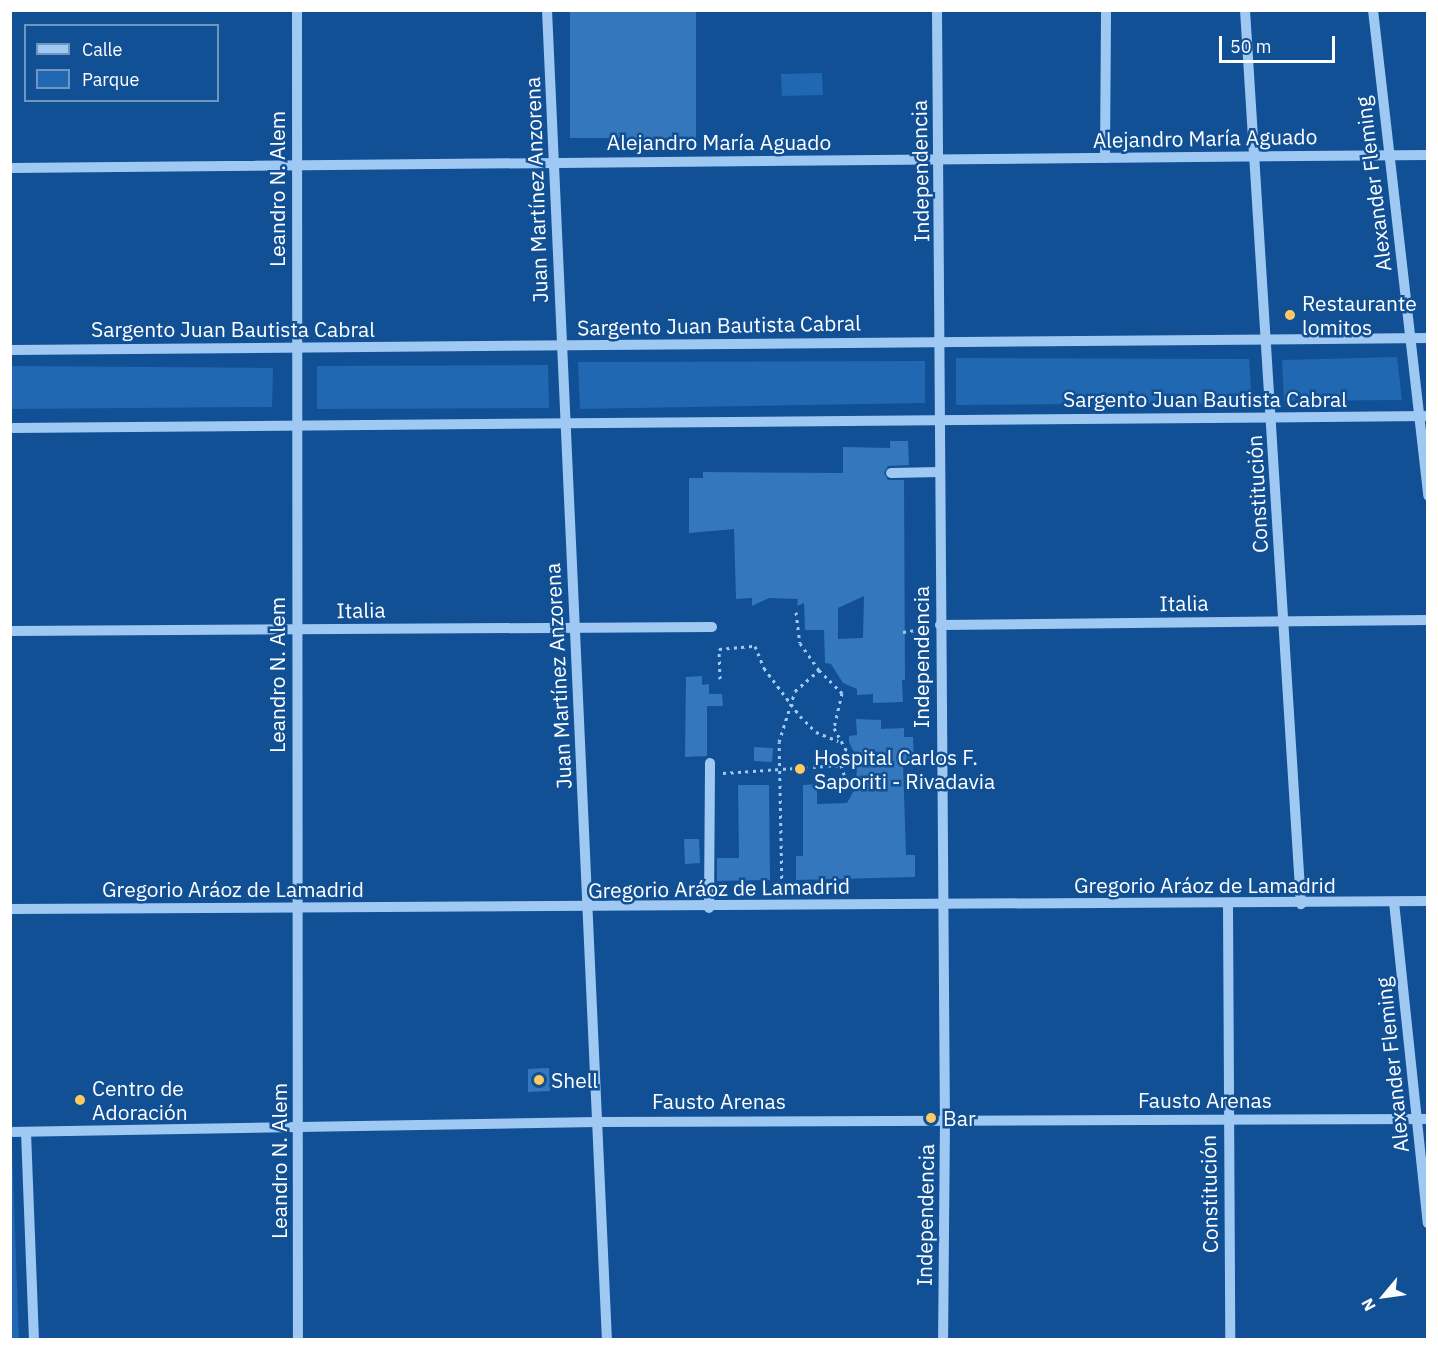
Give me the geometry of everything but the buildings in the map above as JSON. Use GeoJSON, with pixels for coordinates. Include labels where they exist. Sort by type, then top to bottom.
{"type":"FeatureCollection","features":[{"type":"Feature","properties":{"kind":"street","name":"Leandro N. Alem"},"geometry":{"type":"LineString","coordinates":[[297,10],[295,631],[299,908],[298,1340]]}},
{"type":"Feature","properties":{"kind":"street","name":"Juan Martínez Anzorena"},"geometry":{"type":"LineString","coordinates":[[547,10],[589,909],[606,1340]]}},
{"type":"Feature","properties":{"kind":"street","name":"Independencia"},"geometry":{"type":"LineString","coordinates":[[937,10],[940,162],[940,625],[945,1119],[943,1340]]}},
{"type":"Feature","properties":{"kind":"street"},"geometry":{"type":"LineString","coordinates":[[1105,158],[1106,10]]}},
{"type":"Feature","properties":{"kind":"street","name":"Constitución"},"geometry":{"type":"LineString","coordinates":[[1245,10],[1268,340],[1301,904]]}},
{"type":"Feature","properties":{"kind":"street","name":"Alexander Fleming"},"geometry":{"type":"LineString","coordinates":[[1372,10],[1411,338],[1423,416],[1428,495]]}},
{"type":"Feature","properties":{"kind":"street","name":"Alejandro María Aguado"},"geometry":{"type":"LineString","coordinates":[[10,168],[554,162],[940,162],[1428,154]]}},
{"type":"Feature","properties":{"kind":"street","name":"Sargento Juan Bautista Cabral"},"geometry":{"type":"LineString","coordinates":[[10,350],[1428,338]]}},
{"type":"Feature","properties":{"kind":"street","name":"Sargento Juan Bautista Cabral"},"geometry":{"type":"LineString","coordinates":[[10,428],[1423,416]]}},
{"type":"Feature","properties":{"kind":"street"},"geometry":{"type":"LineString","coordinates":[[891,473],[940,472]]}},
{"type":"Feature","properties":{"kind":"street","name":"Italia"},"geometry":{"type":"LineString","coordinates":[[940,625],[1428,620]]}},
{"type":"Feature","properties":{"kind":"street","name":"Italia"},"geometry":{"type":"LineString","coordinates":[[10,631],[712,627]]}},
{"type":"Feature","properties":{"kind":"street"},"geometry":{"type":"LineString","coordinates":[[709,769],[709,908]]}},
{"type":"Feature","properties":{"kind":"street","name":"Gregorio Aráoz de Lamadrid"},"geometry":{"type":"LineString","coordinates":[[10,909],[589,909],[1428,901]]}},
{"type":"Feature","properties":{"kind":"street","name":"Alexander Fleming"},"geometry":{"type":"LineString","coordinates":[[1394,902],[1422,1119],[1428,1223]]}},
{"type":"Feature","properties":{"kind":"street","name":"Constitución"},"geometry":{"type":"LineString","coordinates":[[1228,904],[1227,1119],[1230,1340]]}},
{"type":"Feature","properties":{"kind":"street","name":"Fausto Arenas"},"geometry":{"type":"LineString","coordinates":[[10,1132],[299,1125],[597,1122],[1422,1119]]}},
{"type":"Feature","properties":{"kind":"street"},"geometry":{"type":"LineString","coordinates":[[26,1132],[34,1340]]}},
{"type":"Feature","properties":{"kind":"path"},"geometry":{"type":"LineString","coordinates":[[796,612],[800,643],[819,670],[842,693],[834,717],[840,742],[847,751],[841,765],[848,787]]}},
{"type":"Feature","properties":{"kind":"path"},"geometry":{"type":"LineString","coordinates":[[903,632],[940,625]]}},
{"type":"Feature","properties":{"kind":"path"},"geometry":{"type":"LineString","coordinates":[[720,679],[719,649],[755,646],[764,668],[789,703],[816,732],[840,742]]}},
{"type":"Feature","properties":{"kind":"path"},"geometry":{"type":"LineString","coordinates":[[783,907],[778,742],[789,703],[795,691],[819,670]]}},
{"type":"Feature","properties":{"kind":"path"},"geometry":{"type":"LineString","coordinates":[[709,769],[841,765]]}},
{"type":"Feature","properties":{"kind":"green space"},"geometry":{"type":"Polygon","coordinates":[[[822,73],[823,95],[782,96],[781,74],[822,73]]]}},
{"type":"Feature","properties":{"kind":"green space"},"geometry":{"type":"Polygon","coordinates":[[[1397,357],[1402,400],[1284,401],[1282,360],[1397,357]]]}},
{"type":"Feature","properties":{"kind":"green space"},"geometry":{"type":"Polygon","coordinates":[[[956,358],[1249,359],[1252,403],[956,405],[956,358]]]}},
{"type":"Feature","properties":{"kind":"green space"},"geometry":{"type":"Polygon","coordinates":[[[925,361],[925,403],[580,409],[578,362],[925,361]]]}},
{"type":"Feature","properties":{"kind":"green space"},"geometry":{"type":"Polygon","coordinates":[[[548,365],[549,408],[317,409],[317,366],[548,365]]]}},
{"type":"Feature","properties":{"kind":"green space"},"geometry":{"type":"Polygon","coordinates":[[[11,366],[273,368],[272,407],[11,409],[11,366]]]}},
{"type":"Feature","properties":{"kind":"green space"},"geometry":{"type":"Polygon","coordinates":[[[12,1148],[19,1340],[10,1339],[12,1148]]]}},
{"type":"Feature","properties":{"kind":"place","name":"Restaurante lomitos"},"geometry":{"type":"Point","coordinates":[1290,315]}},
{"type":"Feature","properties":{"kind":"place","name":"Hospital Carlos F. Saporiti - Rivadavia"},"geometry":{"type":"Point","coordinates":[800,769]}},
{"type":"Feature","properties":{"kind":"place","name":"Shell"},"geometry":{"type":"Point","coordinates":[539,1080]}},
{"type":"Feature","properties":{"kind":"place","name":"Centro de Adoración"},"geometry":{"type":"Point","coordinates":[80,1100]}},
{"type":"Feature","properties":{"kind":"place","name":"Bar"},"geometry":{"type":"Point","coordinates":[931,1118]}}]}
